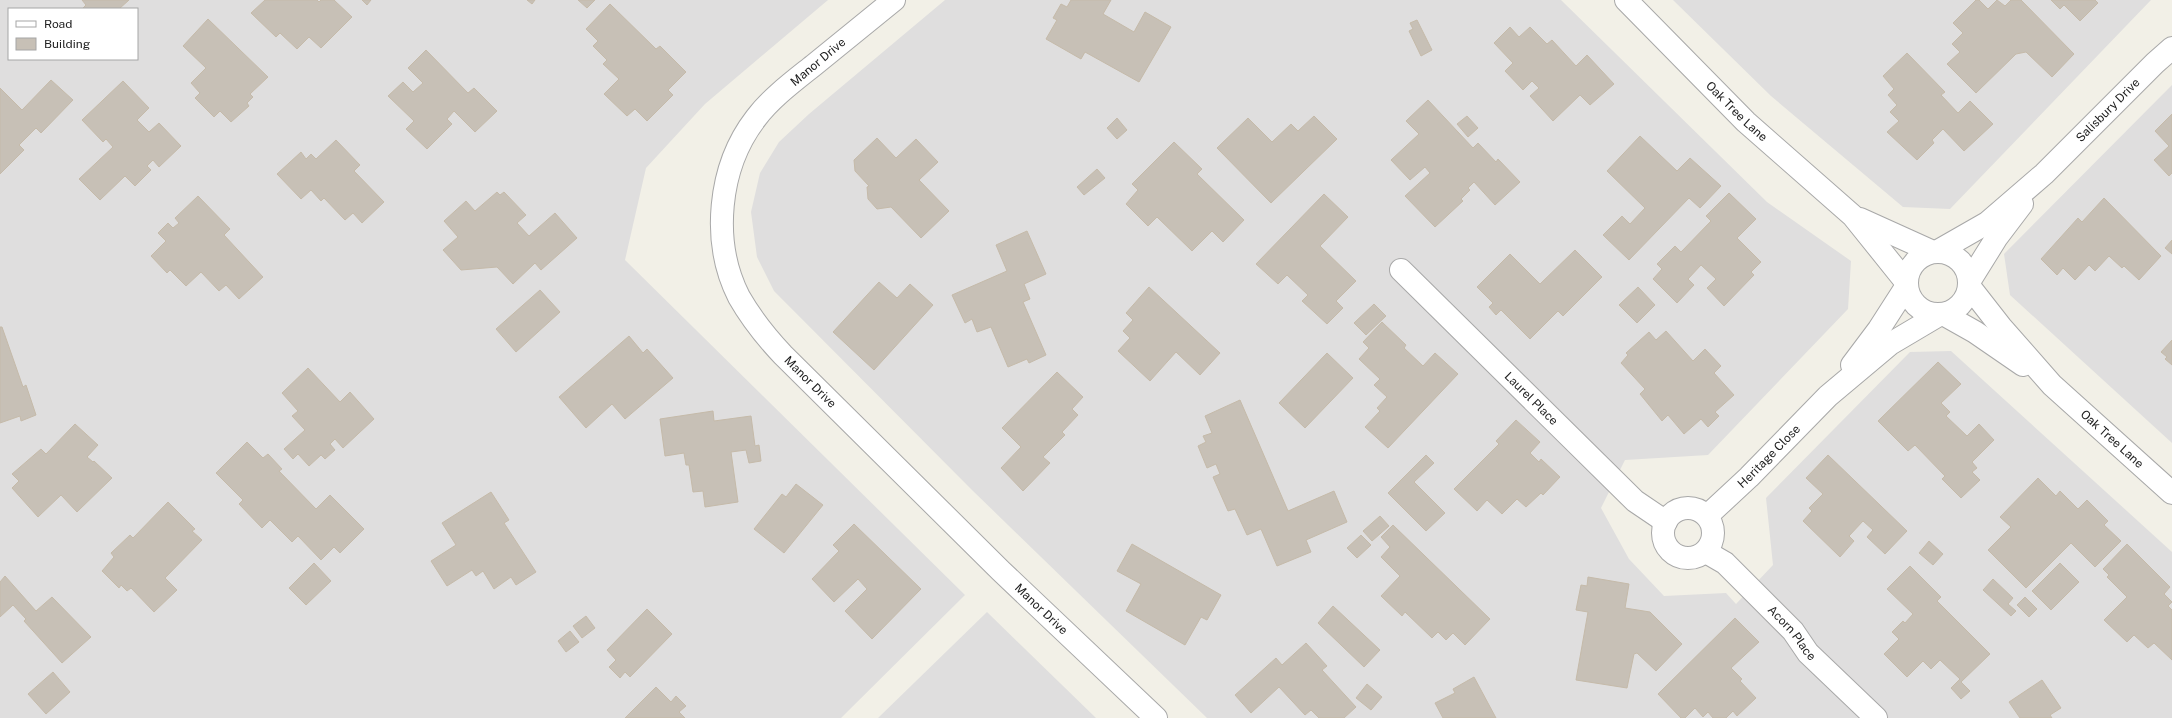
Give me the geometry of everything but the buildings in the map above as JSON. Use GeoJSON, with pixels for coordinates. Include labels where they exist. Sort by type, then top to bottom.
{"type":"FeatureCollection","features":[{"type":"Feature","properties":{"kind":"street","name":"Manor Drive"},"geometry":{"type":"LineString","coordinates":[[894,0],[775,99],[756,118],[742,140],[732,162],[726,185],[723,214],[724,252],[730,274],[739,296],[752,318],[783,355],[1000,571],[1156,718]]}},
{"type":"Feature","properties":{"kind":"street","name":"Oak Tree Lane"},"geometry":{"type":"LineString","coordinates":[[1626,0],[1746,122],[1853,216],[1906,285]]}},
{"type":"Feature","properties":{"kind":"street","name":"Salisbury Drive"},"geometry":{"type":"LineString","coordinates":[[1935,252],[1987,223],[2044,174],[2155,63],[2172,48]]}},
{"type":"Feature","properties":{"kind":"street","name":"Salisbury Drive"},"geometry":{"type":"LineString","coordinates":[[1969,284],[1993,243],[2044,174]]}},
{"type":"Feature","properties":{"kind":"street","name":"Oak Tree Lane"},"geometry":{"type":"LineString","coordinates":[[1853,216],[1935,252]]}},
{"type":"Feature","properties":{"kind":"street"},"geometry":{"type":"LineString","coordinates":[[1935,252],[1948,253],[1959,260],[1965,268],[1969,284],[1967,295],[1961,304],[1953,310],[1941,314],[1919,309],[1909,297],[1906,285],[1908,273],[1912,264],[1919,257],[1935,252]]}},
{"type":"Feature","properties":{"kind":"street","name":"Laurel Place"},"geometry":{"type":"LineString","coordinates":[[1401,270],[1635,501],[1666,522]]}},
{"type":"Feature","properties":{"kind":"street","name":"Oak Tree Lane"},"geometry":{"type":"LineString","coordinates":[[1969,284],[2001,327],[2052,385]]}},
{"type":"Feature","properties":{"kind":"street","name":"Heritage Close"},"geometry":{"type":"LineString","coordinates":[[1828,396],[1880,329],[1906,285]]}},
{"type":"Feature","properties":{"kind":"street","name":"Oak Tree Lane"},"geometry":{"type":"LineString","coordinates":[[1941,314],[1992,343],[2052,385],[2172,492]]}},
{"type":"Feature","properties":{"kind":"street","name":"Heritage Close"},"geometry":{"type":"LineString","coordinates":[[1707,516],[1749,477],[1828,396],[1890,344],[1941,314]]}},
{"type":"Feature","properties":{"kind":"street"},"geometry":{"type":"LineString","coordinates":[[1690,508],[1707,516],[1713,528],[1713,537],[1706,552],[1700,556],[1685,558],[1672,552],[1664,540],[1663,533],[1666,522],[1674,513],[1690,508]]}},
{"type":"Feature","properties":{"kind":"street","name":"Acorn Place"},"geometry":{"type":"LineString","coordinates":[[1706,552],[1724,564],[1749,587],[1793,631],[1808,653],[1876,718]]}},
{"type":"Feature","properties":{"kind":"shaded area"},"geometry":{"type":"Polygon","coordinates":[[[0,0],[828,0],[705,104],[646,168],[625,260],[965,595],[841,718],[0,718],[0,0]]]}},
{"type":"Feature","properties":{"kind":"shaded area"},"geometry":{"type":"Polygon","coordinates":[[[945,0],[1561,0],[1767,202],[1851,261],[1848,309],[1708,455],[1625,460],[1601,508],[1629,559],[1664,596],[1726,593],[1736,604],[1773,565],[1766,498],[1910,352],[1951,351],[2172,552],[2172,718],[1207,718],[972,490],[774,291],[757,257],[751,212],[760,173],[779,142],[809,114],[945,0]]]}},
{"type":"Feature","properties":{"kind":"shaded area"},"geometry":{"type":"Polygon","coordinates":[[[1673,0],[2151,0],[1950,209],[1903,207],[1771,96],[1673,0]]]}},
{"type":"Feature","properties":{"kind":"shaded area"},"geometry":{"type":"Polygon","coordinates":[[[2172,85],[2172,443],[2010,295],[2004,254],[2172,85]]]}},
{"type":"Feature","properties":{"kind":"shaded area"},"geometry":{"type":"Polygon","coordinates":[[[987,612],[1096,718],[878,718],[987,612]]]}}]}
